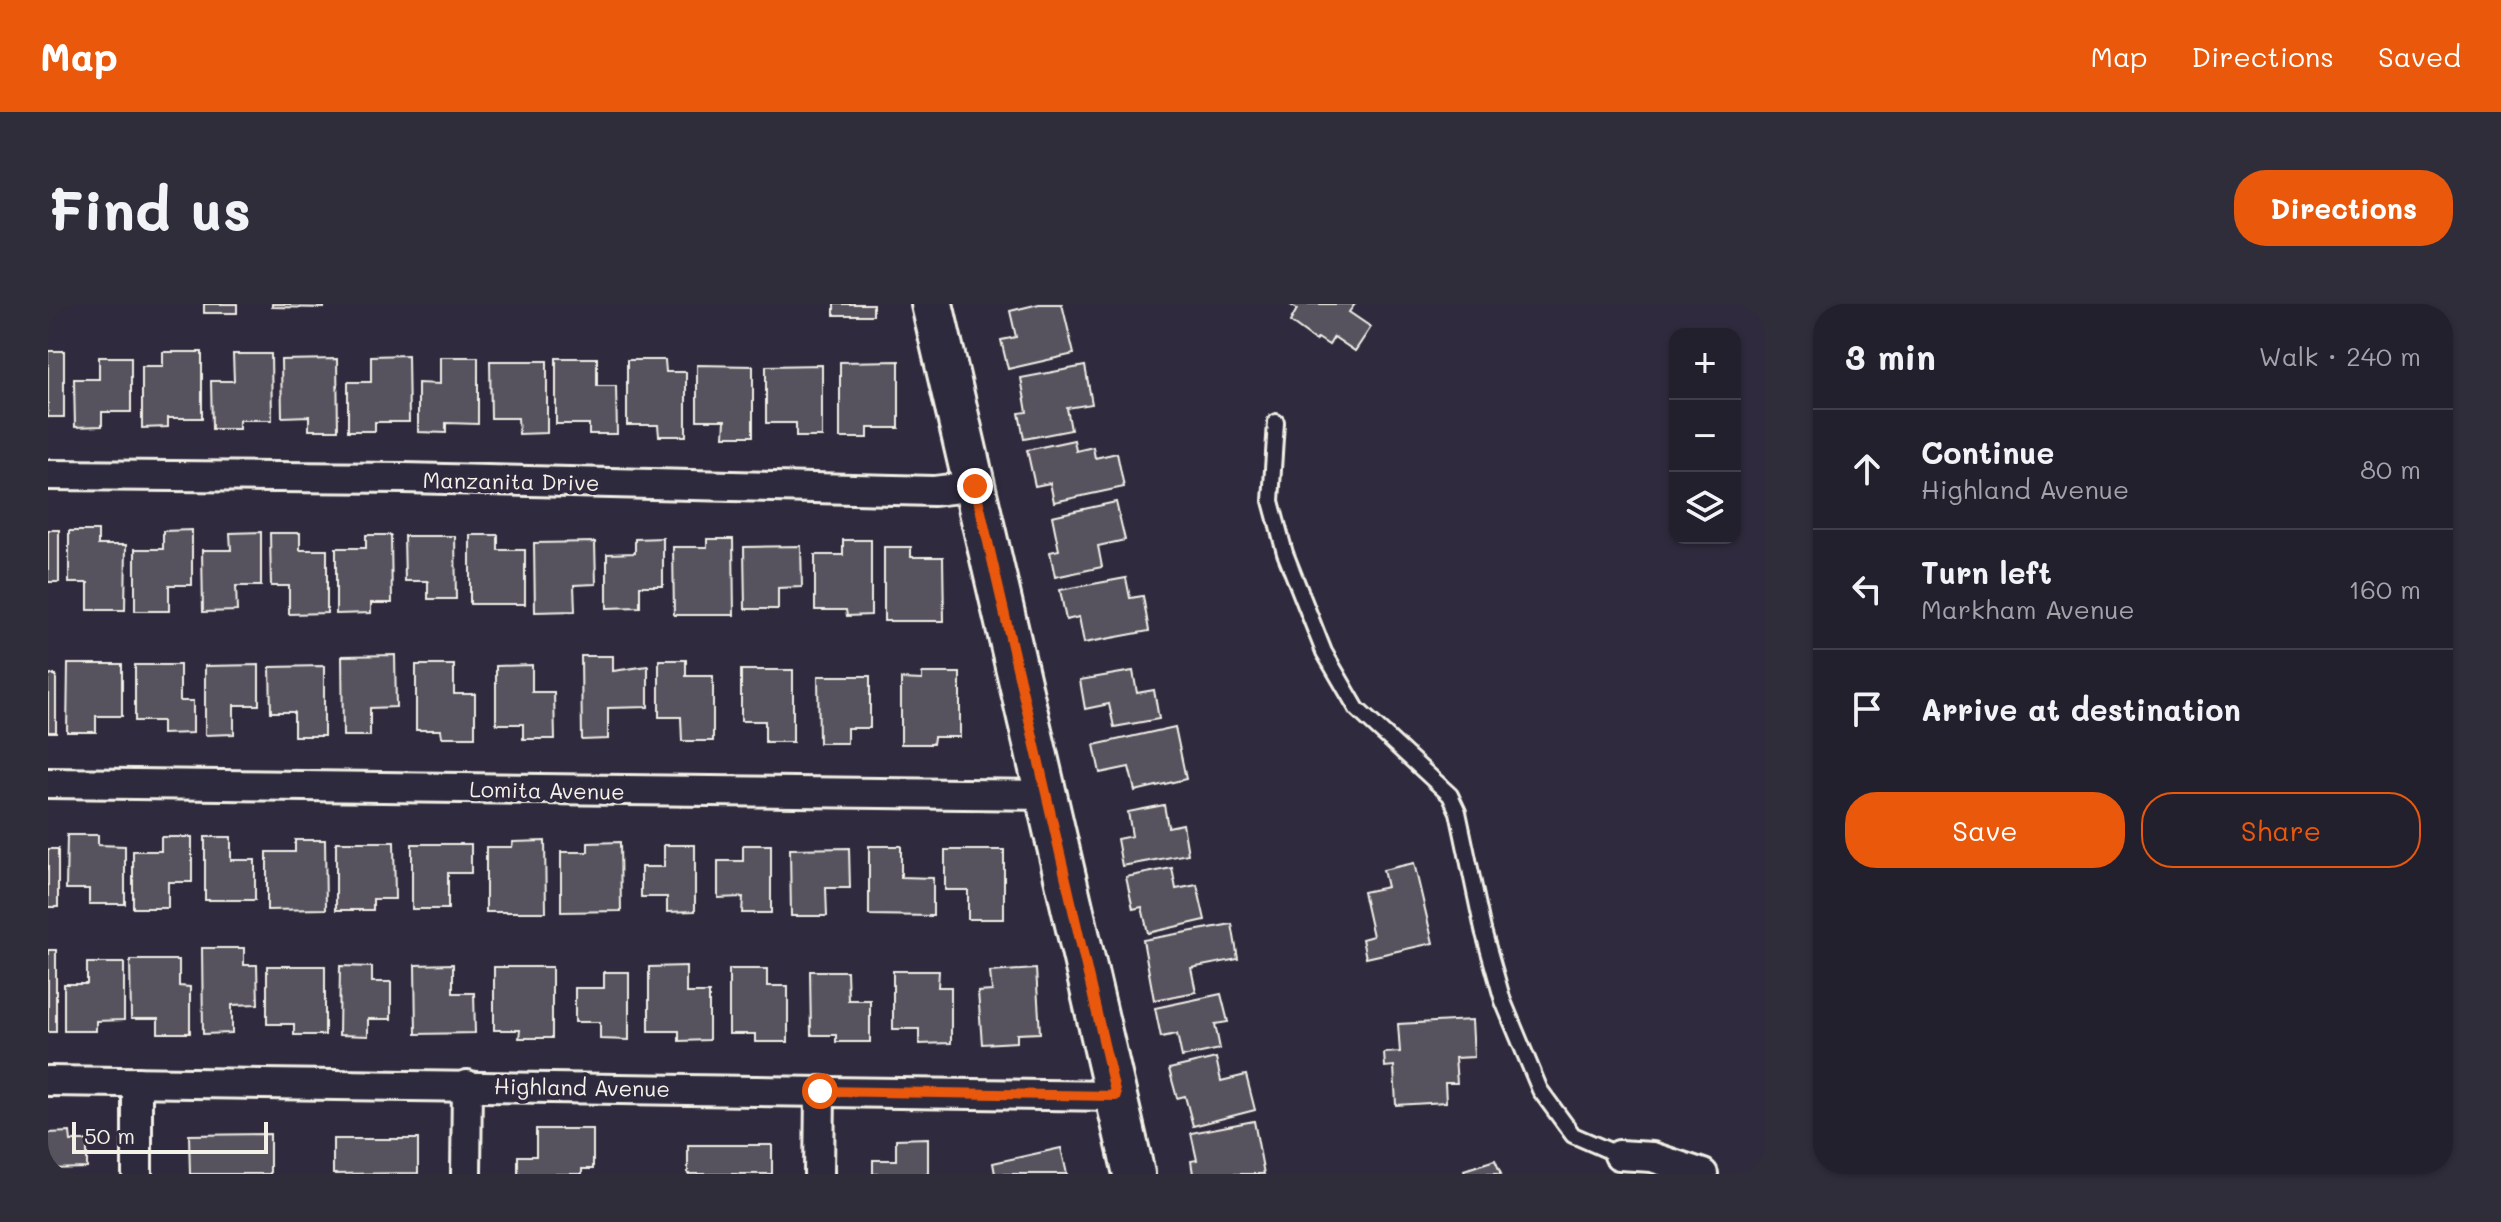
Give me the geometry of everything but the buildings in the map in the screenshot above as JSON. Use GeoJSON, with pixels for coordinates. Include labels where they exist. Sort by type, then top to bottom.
{"type":"FeatureCollection","features":[{"type":"Feature","properties":{"kind":"street"},"geometry":{"type":"LineString","coordinates":[[932,304],[1134,1174]]}},
{"type":"Feature","properties":{"kind":"street","name":"Manzanita Drive"},"geometry":{"type":"LineString","coordinates":[[48,475],[404,478],[934,491],[975,486]]}},
{"type":"Feature","properties":{"kind":"street","name":"Lomita Avenue"},"geometry":{"type":"LineString","coordinates":[[48,783],[1045,795]]}},
{"type":"Feature","properties":{"kind":"street","name":"Highland Avenue"},"geometry":{"type":"LineString","coordinates":[[48,1081],[1116,1096]]}},
{"type":"Feature","properties":{"kind":"street"},"geometry":{"type":"LineString","coordinates":[[137,1082],[137,1174]]}},
{"type":"Feature","properties":{"kind":"street"},"geometry":{"type":"LineString","coordinates":[[466,1174],[467,1085]]}},
{"type":"Feature","properties":{"kind":"street"},"geometry":{"type":"LineString","coordinates":[[819,1174],[820,1091]]}},
{"type":"Feature","properties":{"kind":"street"},"geometry":{"type":"LineString","coordinates":[[1619,1155],[1652,1157],[1703,1174]]}},
{"type":"Feature","properties":{"kind":"lane"},"geometry":{"type":"LineString","coordinates":[[1276,422],[1271,501],[1285,553],[1324,652],[1357,709],[1450,795],[1458,812],[1483,930],[1503,1001],[1540,1090],[1573,1135],[1619,1155]]}},
{"type":"Feature","properties":{"kind":"route"},"geometry":{"type":"LineString","coordinates":[[820,1091],[1116,1096],[975,486]]}}]}
